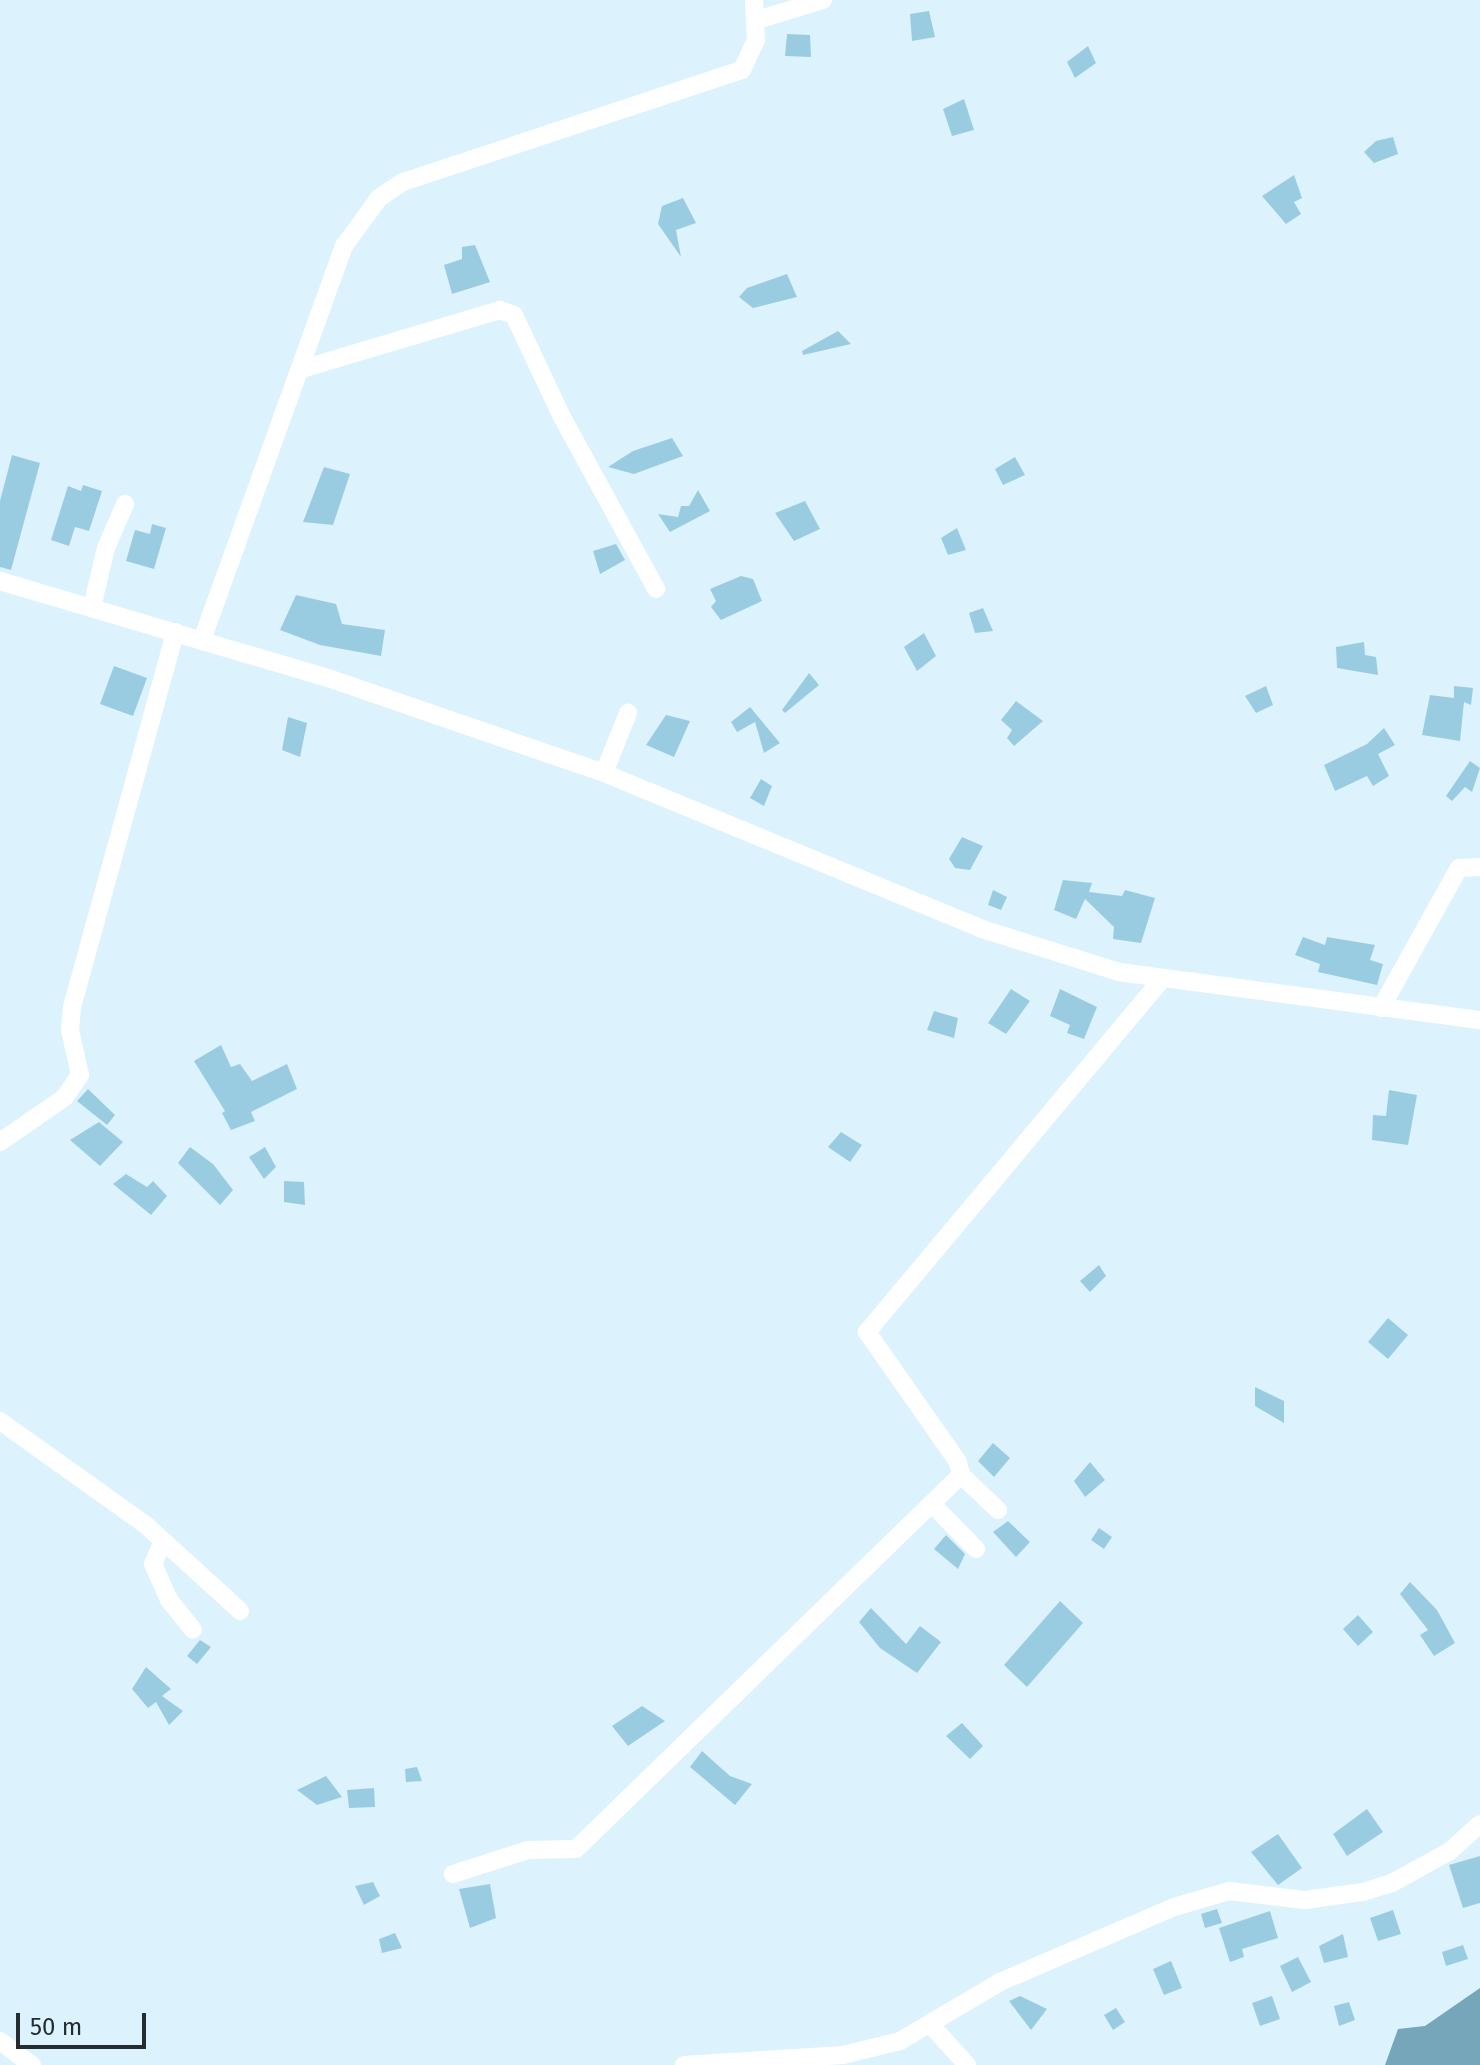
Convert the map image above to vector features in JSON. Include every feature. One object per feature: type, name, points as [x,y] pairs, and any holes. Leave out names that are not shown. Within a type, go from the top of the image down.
[{"type":"street","points":[[202,640],[344,246],[379,198],[403,182],[742,70],[756,40],[754,0]]},
{"type":"street","points":[[757,20],[823,0]]},
{"type":"street","points":[[302,369],[500,310],[514,315],[569,430],[656,589]]},
{"type":"street","points":[[92,607],[106,548],[125,504]]},
{"type":"street","points":[[0,581],[202,640],[604,773],[982,929],[1161,981],[1480,1020]]},
{"type":"street","points":[[0,1142],[65,1097],[80,1075],[70,1030],[72,1007],[175,632]]},
{"type":"street","points":[[604,773],[628,713]]},
{"type":"street","points":[[1381,1008],[1459,868],[1480,867]]},
{"type":"street","points":[[998,1510],[961,1475],[958,1462],[867,1332],[1161,981]]},
{"type":"street","points":[[0,1421],[147,1526],[162,1543],[240,1611]]},
{"type":"street","points":[[453,1874],[528,1850],[576,1849],[961,1475]]},
{"type":"street","points":[[932,1504],[976,1549]]},
{"type":"street","points":[[162,1543],[153,1564],[169,1600],[193,1630]]},
{"type":"street","points":[[684,2065],[843,2055],[900,2041],[1000,1982],[1174,1907],[1229,1891],[1305,1900],[1363,1892],[1431,1862],[1480,1824]]},
{"type":"street","points":[[930,2024],[967,2065]]},
{"type":"street","points":[[0,2041],[32,2065]]},
{"type":"water","points":[[1480,1988],[1480,2065],[1385,2065],[1398,2029],[1425,2026]]},
{"type":"building","points":[[929,11],[935,37],[912,41],[910,14]]},
{"type":"building","points":[[787,34],[810,35],[811,57],[785,56]]},
{"type":"building","points":[[1088,46],[1096,63],[1075,78],[1067,62]]},
{"type":"building","points":[[964,99],[974,130],[952,136],[943,109]]},
{"type":"building","points":[[1393,137],[1398,154],[1374,163],[1364,152],[1376,141]]},
{"type":"building","points":[[1294,175],[1302,198],[1294,202],[1301,214],[1286,224],[1262,196]]},
{"type":"building","points":[[683,198],[696,223],[676,230],[681,257],[658,224],[662,206]]},
{"type":"building","points":[[475,245],[490,282],[452,294],[444,265],[462,259],[462,247]]},
{"type":"building","points":[[787,274],[797,297],[753,308],[739,297],[747,288]]},
{"type":"building","points":[[838,331],[851,344],[803,355],[802,351]]},
{"type":"building","points":[[672,438],[683,456],[634,474],[608,467],[633,451]]},
{"type":"building","points":[[12,455],[40,463],[11,570],[0,567],[0,501]]},
{"type":"building","points":[[1015,457],[1025,475],[1003,485],[995,469]]},
{"type":"building","points":[[324,467],[350,474],[333,525],[303,522]]},
{"type":"building","points":[[83,485],[102,491],[89,531],[75,527],[69,546],[51,540],[68,486],[81,491]]},
{"type":"building","points":[[698,490],[710,511],[670,532],[658,514],[678,517],[681,506],[689,506]]},
{"type":"building","points":[[805,501],[820,529],[794,541],[775,513]]},
{"type":"building","points":[[152,524],[166,528],[154,569],[126,561],[135,530],[150,534]]},
{"type":"building","points":[[957,528],[966,550],[948,555],[941,538]]},
{"type":"building","points":[[616,544],[625,560],[600,574],[593,551]]},
{"type":"building","points":[[741,576],[753,579],[762,601],[721,620],[711,607],[716,601],[710,589]]},
{"type":"building","points":[[296,595],[336,604],[342,624],[385,630],[381,656],[320,645],[280,630]]},
{"type":"building","points":[[983,608],[993,631],[975,633],[969,613]]},
{"type":"building","points":[[924,633],[936,656],[917,671],[904,647]]},
{"type":"building","points":[[1364,642],[1365,655],[1376,657],[1378,675],[1337,668],[1336,647]]},
{"type":"building","points":[[114,666],[147,678],[133,716],[100,704]]},
{"type":"building","points":[[809,673],[819,685],[785,713],[782,710]]},
{"type":"building","points":[[1266,686],[1273,705],[1256,713],[1245,696]]},
{"type":"building","points":[[1454,686],[1473,688],[1471,705],[1464,702],[1460,741],[1422,735],[1430,695],[1454,698]]},
{"type":"building","points":[[1016,701],[1043,721],[1014,746],[1007,738],[1012,730],[1001,720]]},
{"type":"building","points":[[750,707],[780,743],[764,753],[755,722],[737,732],[731,722]]},
{"type":"building","points":[[666,715],[690,721],[674,757],[646,745]]},
{"type":"building","points":[[288,717],[307,723],[300,757],[282,750]]},
{"type":"building","points":[[1384,728],[1395,745],[1378,754],[1389,776],[1373,786],[1367,776],[1335,791],[1324,765],[1367,744]]},
{"type":"building","points":[[1470,761],[1480,768],[1472,792],[1465,787],[1452,801],[1446,796]]},
{"type":"building","points":[[761,779],[772,786],[764,806],[750,798]]},
{"type":"building","points":[[962,837],[983,846],[970,870],[955,868],[949,859]]},
{"type":"building","points":[[1063,880],[1092,883],[1089,892],[1122,896],[1125,890],[1155,898],[1141,943],[1113,939],[1114,927],[1085,899],[1076,919],[1054,910]]},
{"type":"building","points":[[993,890],[1007,897],[1001,910],[988,905]]},
{"type":"building","points":[[1303,937],[1325,945],[1327,937],[1375,945],[1370,960],[1383,964],[1377,985],[1318,972],[1320,964],[1295,955]]},
{"type":"building","points":[[1011,989],[1030,1001],[1006,1034],[988,1023]]},
{"type":"building","points":[[1060,989],[1097,1007],[1084,1039],[1067,1033],[1070,1025],[1050,1016]]},
{"type":"building","points":[[934,1011],[958,1018],[954,1038],[927,1030]]},
{"type":"building","points":[[221,1045],[231,1067],[240,1064],[252,1081],[287,1064],[297,1089],[251,1112],[255,1121],[231,1130],[222,1113],[225,1111],[194,1061]]},
{"type":"building","points":[[88,1089],[115,1115],[107,1125],[77,1101]]},
{"type":"building","points":[[1389,1090],[1417,1095],[1408,1145],[1372,1140],[1373,1115],[1386,1116]]},
{"type":"building","points":[[99,1122],[123,1142],[100,1166],[70,1140]]},
{"type":"building","points":[[841,1132],[862,1145],[850,1162],[828,1147]]},
{"type":"building","points":[[190,1147],[213,1164],[233,1190],[220,1205],[178,1163]]},
{"type":"building","points":[[265,1147],[276,1167],[264,1179],[249,1157]]},
{"type":"building","points":[[126,1174],[147,1187],[153,1181],[167,1196],[151,1215],[113,1184]]},
{"type":"building","points":[[284,1181],[304,1182],[305,1205],[284,1202]]},
{"type":"building","points":[[1099,1265],[1106,1276],[1090,1292],[1080,1281]]},
{"type":"building","points":[[1388,1318],[1408,1335],[1388,1359],[1368,1342]]},
{"type":"building","points":[[1255,1387],[1284,1401],[1284,1423],[1255,1406]]},
{"type":"building","points":[[993,1443],[1010,1458],[994,1477],[978,1461]]},
{"type":"building","points":[[1090,1462],[1105,1480],[1085,1497],[1074,1481]]},
{"type":"building","points":[[1008,1521],[1030,1542],[1016,1557],[993,1532]]},
{"type":"building","points":[[1099,1528],[1112,1537],[1104,1549],[1091,1540]]},
{"type":"building","points":[[946,1535],[965,1554],[958,1569],[934,1549]]},
{"type":"building","points":[[1410,1582],[1437,1610],[1455,1643],[1434,1656],[1420,1635],[1428,1630],[1400,1594]]},
{"type":"building","points":[[1060,1601],[1083,1623],[1027,1687],[1004,1665]]},
{"type":"building","points":[[871,1608],[906,1644],[920,1626],[941,1642],[917,1673],[880,1648],[859,1622]]},
{"type":"building","points":[[1358,1615],[1373,1632],[1358,1646],[1343,1629]]},
{"type":"building","points":[[200,1640],[211,1647],[197,1664],[187,1656]]},
{"type":"building","points":[[146,1667],[171,1689],[162,1696],[183,1711],[169,1725],[156,1702],[148,1708],[132,1689]]},
{"type":"building","points":[[642,1706],[665,1721],[628,1746],[612,1726]]},
{"type":"building","points":[[962,1723],[983,1746],[970,1759],[946,1736]]},
{"type":"building","points":[[702,1751],[730,1776],[752,1784],[735,1805],[690,1767]]},
{"type":"building","points":[[417,1767],[422,1781],[406,1782],[405,1769]]},
{"type":"building","points":[[326,1776],[342,1797],[317,1805],[297,1790]]},
{"type":"building","points":[[374,1788],[375,1807],[349,1808],[347,1790]]},
{"type":"building","points":[[1367,1809],[1383,1832],[1347,1856],[1333,1834]]},
{"type":"building","points":[[1278,1834],[1302,1868],[1278,1885],[1251,1852]]},
{"type":"building","points":[[1480,1856],[1480,1903],[1463,1908],[1449,1865]]},
{"type":"building","points":[[373,1882],[380,1896],[364,1905],[355,1886]]},
{"type":"building","points":[[490,1884],[496,1918],[470,1928],[459,1889]]},
{"type":"building","points":[[1217,1909],[1222,1923],[1205,1928],[1201,1914]]},
{"type":"building","points":[[1393,1910],[1401,1934],[1378,1941],[1370,1918]]},
{"type":"building","points":[[1270,1911],[1278,1938],[1242,1949],[1244,1957],[1230,1962],[1219,1928]]},
{"type":"building","points":[[395,1933],[402,1948],[382,1953],[379,1939]]},
{"type":"building","points":[[1343,1934],[1348,1957],[1324,1963],[1319,1946]]},
{"type":"building","points":[[1463,1945],[1468,1959],[1446,1966],[1442,1952]]},
{"type":"building","points":[[1298,1957],[1311,1982],[1292,1992],[1280,1966]]},
{"type":"building","points":[[1171,1961],[1182,1988],[1164,1995],[1153,1969]]},
{"type":"building","points":[[1020,1996],[1047,2009],[1031,2030],[1009,2001]]},
{"type":"building","points":[[1272,1996],[1280,2019],[1260,2026],[1252,2003]]},
{"type":"building","points":[[1349,2002],[1355,2020],[1339,2026],[1334,2006]]},
{"type":"building","points":[[1116,2008],[1125,2022],[1113,2030],[1104,2015]]}]
